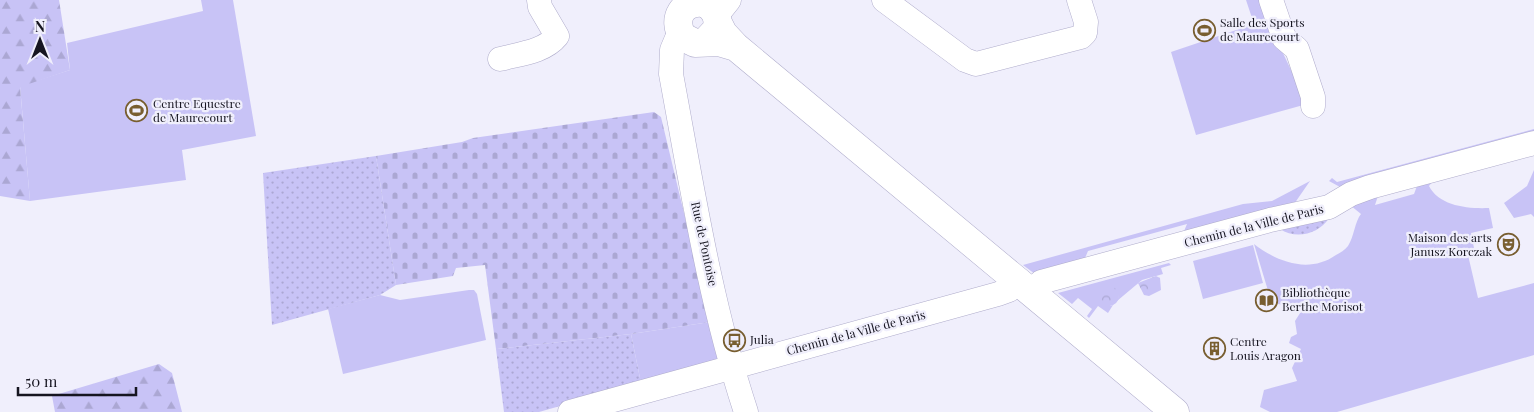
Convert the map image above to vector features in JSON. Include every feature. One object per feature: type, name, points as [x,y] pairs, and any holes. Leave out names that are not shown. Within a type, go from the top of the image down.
[{"type":"main road","points":[[698,15],[723,33],[736,47],[1020,287],[1175,412]]},
{"type":"street","points":[[500,59],[538,49],[551,43],[557,36],[540,7],[539,0]]},
{"type":"street","points":[[884,0],[970,63],[984,63],[1075,40],[1085,34],[1086,22],[1079,0]]},
{"type":"street","points":[[1271,0],[1284,38],[1297,51],[1314,106]]},
{"type":"street","name":"Rue de Pontoise","points":[[698,15],[672,50],[671,74],[701,231],[732,367],[746,412]]},
{"type":"street","name":"Chemin de la Ville de Paris","points":[[570,412],[606,408],[732,367],[1020,287],[1270,220],[1328,207],[1351,194],[1370,187],[1534,143]]},
{"type":"green space","points":[[0,0],[59,0],[70,70],[20,87],[30,201],[0,196]]},
{"type":"green space","name":"Centre Equestre de Maurecourt","points":[[201,0],[233,0],[256,136],[182,150],[186,180],[30,201],[20,86],[70,70],[67,43],[203,11]]},
{"type":"green space","points":[[1246,0],[1265,0],[1282,51],[1307,104],[1196,135],[1171,52],[1254,24]]},
{"type":"green space","points":[[654,112],[661,117],[710,322],[631,334],[496,349],[485,265],[456,268],[453,276],[396,285],[376,156],[462,142],[473,138]]},
{"type":"green space","points":[[1534,129],[1534,136],[1340,187],[1329,181],[1332,178],[1337,182]]},
{"type":"green space","points":[[376,156],[396,285],[380,295],[272,325],[263,173]]},
{"type":"green space","points":[[1534,170],[1534,217],[1531,214],[1514,218],[1504,203],[1527,186]]},
{"type":"green space","points":[[1436,177],[1429,186],[1440,198],[1463,207],[1489,208],[1493,228],[1471,233],[1475,253],[1468,255],[1478,298],[1534,283],[1534,355],[1337,412],[1270,412],[1260,407],[1264,390],[1297,381],[1292,368],[1301,349],[1289,343],[1291,337],[1297,334],[1295,321],[1302,310],[1298,307],[1278,304],[1275,292],[1269,294],[1254,244],[1273,256],[1294,263],[1304,265],[1326,261],[1348,246],[1361,214],[1345,201],[1381,187],[1375,205],[1414,194],[1420,178]]},
{"type":"green space","points":[[1310,181],[1292,207],[1182,236],[1187,224],[1088,251],[1083,263],[1035,274],[1023,265],[1243,204],[1272,201]]},
{"type":"green space","points":[[1329,218],[1325,224],[1307,234],[1293,234],[1280,229]]},
{"type":"green space","points":[[1253,245],[1263,283],[1203,299],[1193,261]]},
{"type":"green space","points":[[1169,263],[1171,265],[1161,268],[1163,274],[1142,280],[1117,301],[1119,295],[1110,306],[1113,305],[1108,313],[1098,306],[1089,318],[1087,316],[1092,309],[1078,298],[1072,304],[1058,293]]},
{"type":"green space","points":[[1156,276],[1160,278],[1161,290],[1149,296],[1144,295],[1138,283]]},
{"type":"green space","points":[[1109,286],[1116,289],[1119,296],[1116,303],[1109,306],[1102,303],[1099,296],[1102,289]]},
{"type":"green space","points":[[474,290],[477,294],[486,340],[343,374],[328,309],[380,295],[400,300]]},
{"type":"green space","points":[[710,322],[720,361],[641,383],[631,334]]},
{"type":"green space","points":[[631,334],[641,383],[539,412],[504,412],[496,349]]},
{"type":"green space","points":[[159,364],[172,373],[182,412],[55,412],[52,396]]},
{"type":"place","name":"Salle des Sports de Maurecourt","points":[[1204,30]]},
{"type":"place","name":"Centre Equestre de Maurecourt","points":[[137,111]]},
{"type":"place","name":"Maison des arts Janusz Korczak","points":[[1508,245]]},
{"type":"place","name":"Bibliothèque Berthe Morisot","points":[[1266,300]]},
{"type":"place","name":"Julia","points":[[734,340]]},
{"type":"place","name":"Centre Louis Aragon","points":[[1214,349]]}]
